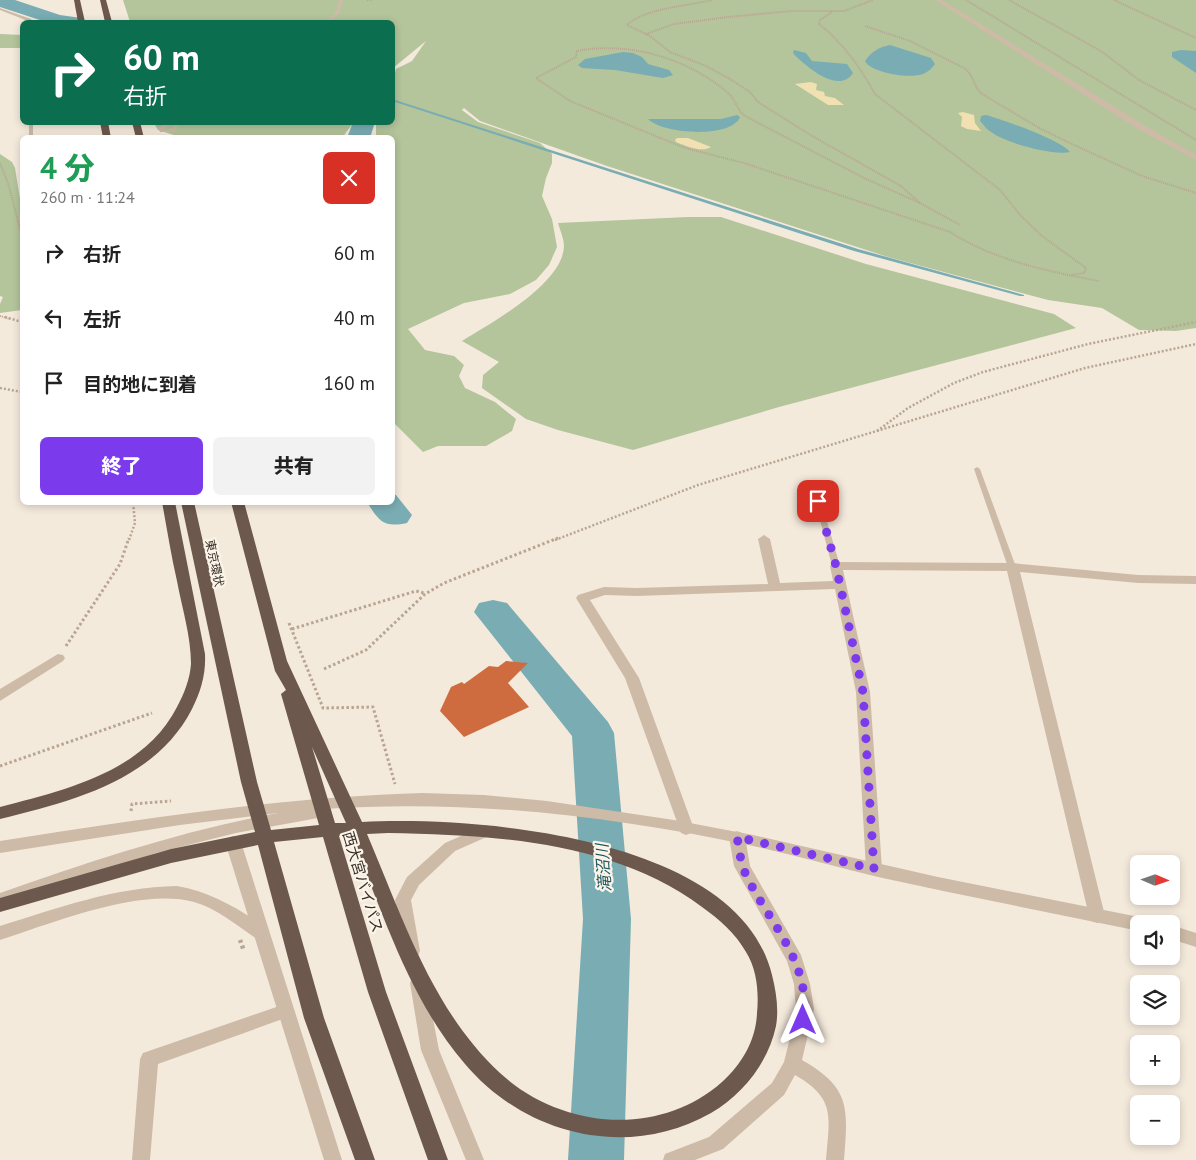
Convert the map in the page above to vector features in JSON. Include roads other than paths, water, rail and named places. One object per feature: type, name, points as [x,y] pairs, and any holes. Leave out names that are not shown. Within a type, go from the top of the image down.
[{"type":"highway","points":[[77,0],[82,20]]},
{"type":"highway","points":[[103,0],[108,20]]},
{"type":"highway","points":[[0,813],[76,792],[133,764],[156,747],[172,730],[185,711],[194,686],[198,665],[196,638],[169,505]]},
{"type":"highway","name":"東京環状","points":[[188,505],[249,782],[314,1018],[365,1160]]},
{"type":"highway","name":"西大宮バイパス","points":[[238,505],[310,770],[377,992],[438,1160]]},
{"type":"highway","points":[[0,905],[195,850],[233,842],[337,830],[408,828],[486,831],[528,835],[566,842],[638,863],[674,878],[707,900],[736,926],[759,958],[767,987],[769,1014],[764,1040],[753,1062],[739,1079],[714,1102],[680,1120],[654,1127],[624,1130],[591,1128],[562,1120],[531,1104],[495,1081],[466,1050],[418,973],[330,764],[280,662]]},
{"type":"street","points":[[938,0],[1144,129],[1196,158]]},
{"type":"street","points":[[764,539],[775,587]]},
{"type":"street","points":[[874,869],[863,692],[836,566],[1012,567],[1138,579],[1196,580]]},
{"type":"street","points":[[1012,567],[1097,916]]},
{"type":"street","points":[[686,829],[632,678],[582,598],[604,591],[637,592],[840,585]]},
{"type":"street","points":[[0,696],[58,658]]},
{"type":"street","points":[[0,847],[207,815],[359,800],[400,793],[549,808],[637,820],[737,837],[874,869],[1130,922]]},
{"type":"street","points":[[0,900],[138,853],[231,827],[400,793]]},
{"type":"street","points":[[475,1160],[430,1050],[403,900],[413,881],[429,864],[450,847],[486,831]]},
{"type":"street","points":[[672,1160],[716,1143],[778,1089],[792,1064],[805,1009],[802,984],[795,960],[742,866],[737,837]]},
{"type":"street","points":[[233,842],[332,1160]]},
{"type":"street","points":[[0,933],[120,898],[175,891],[196,896],[214,904],[234,914],[260,932]]},
{"type":"street","points":[[1180,935],[1196,940]]},
{"type":"street","points":[[141,1160],[149,1059],[285,1011]]},
{"type":"street","points":[[792,1064],[816,1077],[831,1091],[838,1109],[835,1160]]},
{"type":"lane","points":[[330,20],[338,12],[341,0]]},
{"type":"lane","points":[[0,9],[30,20]]},
{"type":"lane","points":[[977,469],[1012,567]]},
{"type":"lane","points":[[818,501],[836,566]]},
{"type":"water","points":[[890,45],[931,58],[935,64],[925,73],[909,76],[883,72],[875,69],[865,61],[876,50]]},
{"type":"water","points":[[794,50],[806,53],[812,61],[847,64],[853,73],[847,79],[831,80],[805,65],[793,53]]},
{"type":"water","points":[[1181,50],[1196,51],[1196,73],[1172,57],[1172,52]]},
{"type":"water","points":[[623,52],[633,53],[642,57],[648,64],[669,70],[673,75],[663,78],[615,70],[582,68],[578,65],[585,59]]},
{"type":"water","points":[[737,115],[740,117],[734,124],[724,129],[696,132],[667,128],[648,119],[721,119]]},
{"type":"water","points":[[986,115],[1044,136],[1055,141],[1070,152],[1062,153],[1029,148],[1007,140],[990,131],[980,121],[981,116]]},
{"type":"waterway","name":"滝沼川","points":[[0,1],[57,20]]},
{"type":"waterway","points":[[395,101],[856,250],[1022,295]]},
{"type":"waterway","name":"滝沼川","points":[[359,135],[363,125]]},
{"type":"waterway","name":"滝沼川","points":[[386,505],[394,515]]},
{"type":"waterway","name":"滝沼川","points":[[493,612],[593,733],[607,919],[596,1160]]}]
